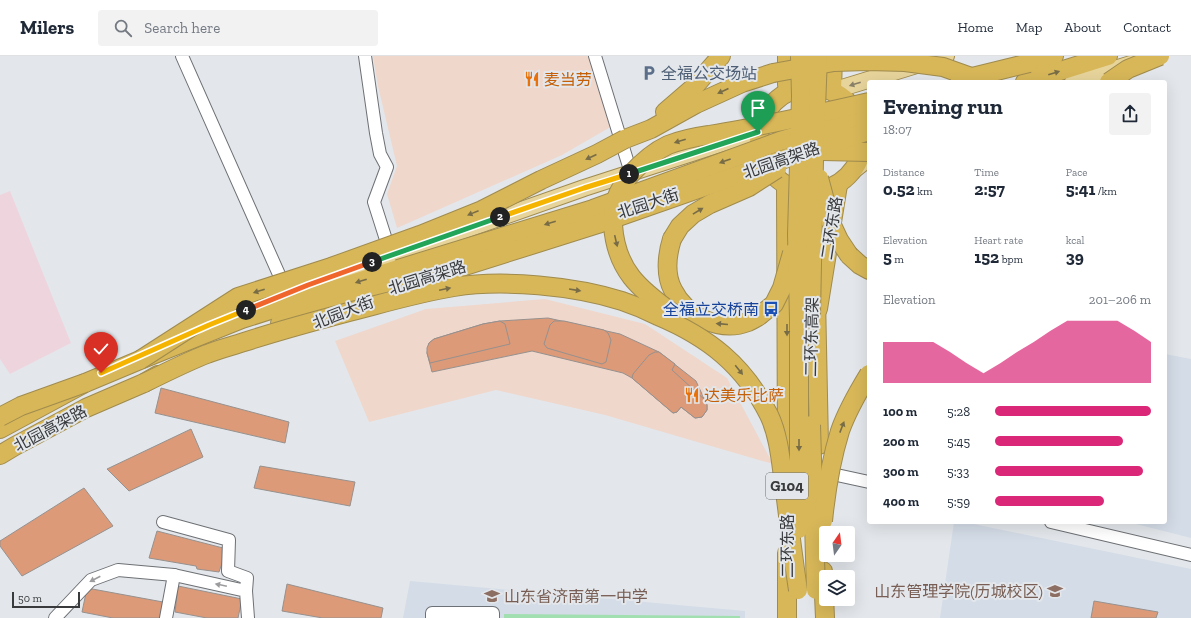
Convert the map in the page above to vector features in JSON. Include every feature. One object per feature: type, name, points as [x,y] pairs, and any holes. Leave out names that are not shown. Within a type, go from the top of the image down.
[{"type":"highway","points":[[140,360],[238,297],[331,267],[420,235],[482,210],[597,154],[649,124],[674,105],[694,87],[721,56]]},
{"type":"highway","points":[[787,56],[787,92]]},
{"type":"highway","name":"二环东高架","points":[[798,618],[799,319],[797,234],[800,56]]},
{"type":"highway","name":"二环东高架","points":[[816,618],[810,365],[811,155],[818,56]]},
{"type":"highway","points":[[832,91],[833,56]]},
{"type":"highway","points":[[979,80],[1054,56]]},
{"type":"highway","points":[[1032,80],[1108,56]]},
{"type":"highway","points":[[1113,80],[1128,69],[1160,56]]},
{"type":"highway","points":[[625,138],[651,129],[696,104],[742,83],[783,71],[834,62],[905,62],[943,67],[971,77],[975,80]]},
{"type":"highway","points":[[961,80],[1030,63]]},
{"type":"highway","points":[[758,132],[763,116],[773,102],[787,92],[801,87],[817,87],[832,91],[848,102],[859,117],[864,136],[862,154],[854,170],[838,185],[818,192],[802,191],[775,176]]},
{"type":"highway","points":[[798,590],[778,448],[769,416],[752,388],[736,367],[680,318],[654,300],[633,280],[620,258],[614,239],[613,213],[616,198],[624,182],[637,167],[655,152],[669,145],[691,138],[763,125],[867,102]]},
{"type":"highway","name":"北园高架路","points":[[0,428],[85,383],[242,320],[593,210],[780,141],[867,116]]},
{"type":"highway","name":"G104","points":[[758,132],[775,176]]},
{"type":"highway","name":"北园高架路","points":[[5,452],[86,408],[144,383],[194,353],[277,324],[598,224],[811,155],[867,132]]},
{"type":"highway","points":[[797,234],[782,288],[774,304],[759,316],[747,322],[734,325],[717,324],[702,319],[689,311],[672,289],[668,274],[667,256],[672,240],[680,226],[693,214],[710,204],[748,187],[811,155],[867,152]]},
{"type":"highway","points":[[811,155],[832,223],[839,240],[849,255],[867,269]]},
{"type":"highway","name":"二环东路","points":[[775,176],[774,216],[786,306],[787,618]]},
{"type":"highway","name":"二环东路","points":[[816,318],[838,185]]},
{"type":"highway","name":"二环东路","points":[[818,192],[816,318],[825,618]]},
{"type":"highway","points":[[144,383],[208,353],[306,323],[392,301],[456,287],[490,284],[543,286],[594,293],[622,301],[673,322],[719,351]]},
{"type":"highway","points":[[816,590],[825,500],[833,459],[840,430],[851,406],[867,378]]},
{"type":"highway","points":[[0,417],[21,406],[85,383]]},
{"type":"main road","points":[[868,80],[946,56]]},
{"type":"main road","points":[[1080,80],[1130,65],[1152,56]]},
{"type":"main road","points":[[832,91],[867,80]]},
{"type":"main road","points":[[0,428],[101,373],[209,325],[288,293],[584,188],[758,132]]},
{"type":"main road","points":[[854,170],[867,160]]},
{"type":"main road","name":"北园大街","points":[[0,462],[84,414],[150,388],[210,360],[299,329],[476,260],[775,176]]},
{"type":"street","points":[[182,56],[288,293]]},
{"type":"street","points":[[365,56],[376,134],[380,154],[387,167],[374,202],[388,246]]},
{"type":"street","points":[[595,56],[631,173]]},
{"type":"street","points":[[1112,80],[1130,65]]},
{"type":"street","points":[[820,472],[867,482]]},
{"type":"street","points":[[163,522],[229,540],[228,571],[247,578],[246,591],[248,618]]},
{"type":"street","points":[[1059,524],[1191,555]]},
{"type":"street","points":[[55,618],[91,580],[118,570],[174,575],[246,591]]},
{"type":"street","points":[[166,618],[174,575]]},
{"type":"street","points":[[432,615],[493,615]]},
{"type":"shaded area","points":[[373,56],[593,56],[614,125],[562,155],[397,228],[387,194],[397,166],[378,86]]},
{"type":"shaded area","points":[[10,191],[71,343],[10,374],[0,359],[0,195]]},
{"type":"shaded area","points":[[545,299],[645,324],[727,378],[773,464],[605,415],[496,390],[369,422],[335,341],[426,309]]},
{"type":"shaded area","points":[[1167,354],[1191,359],[1191,538],[1136,524],[1167,524]]},
{"type":"shaded area","name":"山东管理学院(历城校区)","points":[[954,524],[974,524],[1191,569],[1191,618],[940,618]]},
{"type":"shaded area","name":"山东省济南第一中学","points":[[410,581],[745,611],[745,618],[403,618]]},
{"type":"green space","points":[[504,614],[740,616],[740,618],[504,618]]},
{"type":"building","points":[[548,318],[620,334],[659,352],[696,381],[707,405],[707,410],[702,417],[695,418],[681,407],[677,412],[673,413],[632,378],[623,373],[532,351],[432,372],[427,353],[429,343],[434,339],[483,324],[500,321]]},
{"type":"building","points":[[500,321],[505,324],[510,344],[430,363],[427,348],[429,343],[434,339],[483,324]]},
{"type":"building","points":[[554,321],[573,323],[604,330],[608,333],[611,340],[606,362],[602,364],[547,348],[544,344],[550,325]]},
{"type":"building","points":[[659,352],[675,364],[672,370],[705,400],[707,410],[702,417],[695,418],[681,407],[677,412],[673,413],[632,378],[633,374],[649,355]]},
{"type":"building","points":[[161,388],[289,422],[285,443],[155,413]]},
{"type":"building","points":[[191,429],[203,457],[129,491],[107,469]]},
{"type":"building","points":[[260,466],[355,482],[350,506],[254,488]]},
{"type":"building","points":[[84,488],[113,526],[22,576],[0,546],[0,541]]},
{"type":"building","points":[[157,531],[227,549],[219,572],[197,569],[196,566],[149,558]]},
{"type":"building","points":[[287,584],[383,608],[381,618],[323,618],[282,611]]},
{"type":"building","points":[[178,586],[242,599],[238,618],[207,618],[175,612]]},
{"type":"building","points":[[87,588],[163,602],[160,618],[113,618],[82,612]]},
{"type":"building","points":[[1094,601],[1158,612],[1156,618],[1091,618]]},
{"type":"place","name":"全福公交场站","points":[[649,73]]},
{"type":"place","name":"麦当劳","points":[[532,79]]},
{"type":"place","name":"全福立交桥南","points":[[771,309]]},
{"type":"place","name":"达美乐比萨","points":[[692,395]]},
{"type":"place","name":"山东管理学院(历城校区)","points":[[1055,591]]},
{"type":"place","name":"山东省济南第一中学","points":[[492,596]]},
{"type":"route","points":[[101,373],[209,325],[308,285],[584,188],[758,132]]}]
